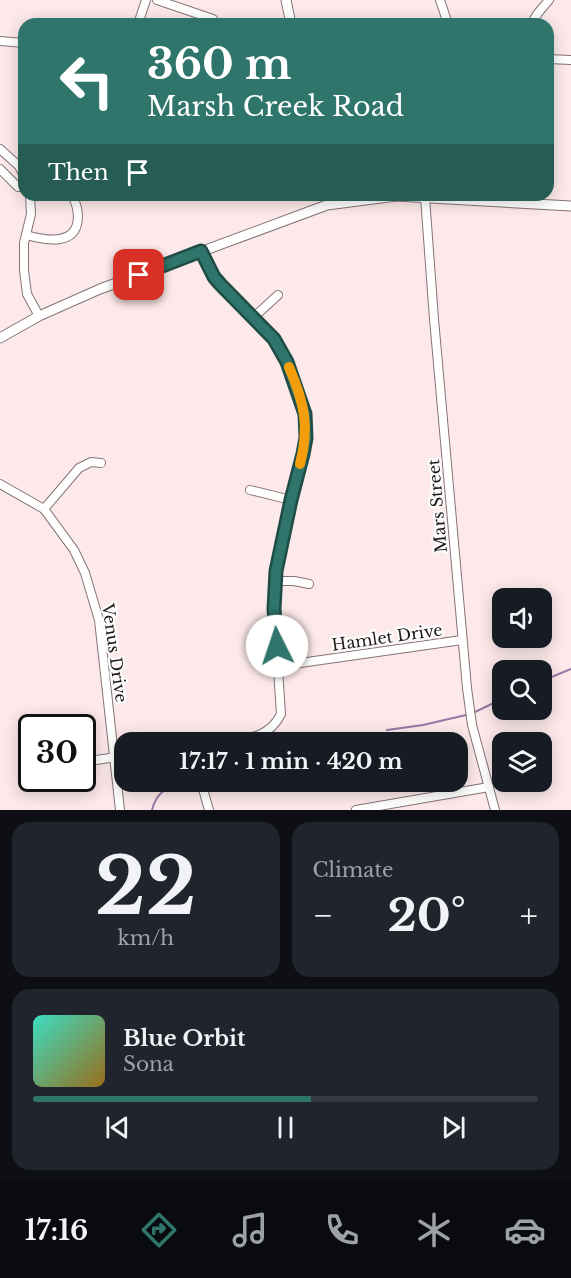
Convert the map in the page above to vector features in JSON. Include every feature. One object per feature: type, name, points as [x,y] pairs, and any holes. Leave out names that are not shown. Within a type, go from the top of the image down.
[{"type":"street","points":[[140,18],[146,0]]},
{"type":"street","points":[[157,0],[210,18]]},
{"type":"street","points":[[286,0],[290,18]]},
{"type":"street","points":[[440,0],[446,18]]},
{"type":"street","points":[[534,18],[549,0]]},
{"type":"street","points":[[0,41],[18,42]]},
{"type":"street","points":[[554,59],[571,60]]},
{"type":"street","points":[[0,149],[18,165]]},
{"type":"street","points":[[0,169],[18,188]]},
{"type":"street","points":[[30,201],[31,214],[26,235],[24,270],[27,294],[39,316]]},
{"type":"street","points":[[26,235],[45,239],[62,239],[73,233],[79,220],[75,201]]},
{"type":"street","points":[[0,338],[39,316],[100,289],[324,201]]},
{"type":"street","name":"Mars Street","points":[[425,201],[462,640],[472,725],[495,810]]},
{"type":"street","points":[[518,201],[571,206]]},
{"type":"street","points":[[201,251],[214,277],[254,317],[282,350],[305,414],[306,438],[275,581],[274,609],[281,714],[276,724],[267,732]]},
{"type":"street","points":[[254,317],[278,295]]},
{"type":"street","points":[[44,509],[79,468],[91,462],[101,463]]},
{"type":"street","name":"Venus Drive","points":[[0,483],[44,509],[74,550],[94,597],[99,620],[114,748]]},
{"type":"street","points":[[250,490],[291,500]]},
{"type":"street","points":[[275,581],[309,584]]},
{"type":"street","name":"Hamlet Drive","points":[[279,666],[462,640]]},
{"type":"street","points":[[96,760],[114,757]]},
{"type":"street","points":[[356,810],[489,788]]},
{"type":"street","name":"Venus Drive","points":[[118,792],[120,810]]},
{"type":"street","points":[[204,792],[209,810]]},
{"type":"waterway","points":[[552,677],[571,669]]},
{"type":"waterway","points":[[475,712],[492,704]]},
{"type":"waterway","points":[[387,730],[423,725],[466,715]]},
{"type":"waterway","points":[[152,810],[163,792]]},
{"type":"slow traffic","points":[[289,367],[305,414],[306,438],[300,464]]},
{"type":"route","points":[[139,275],[201,251],[214,277],[264,327],[282,350],[295,381],[305,414],[306,438],[276,571],[274,609],[277,646]]}]
